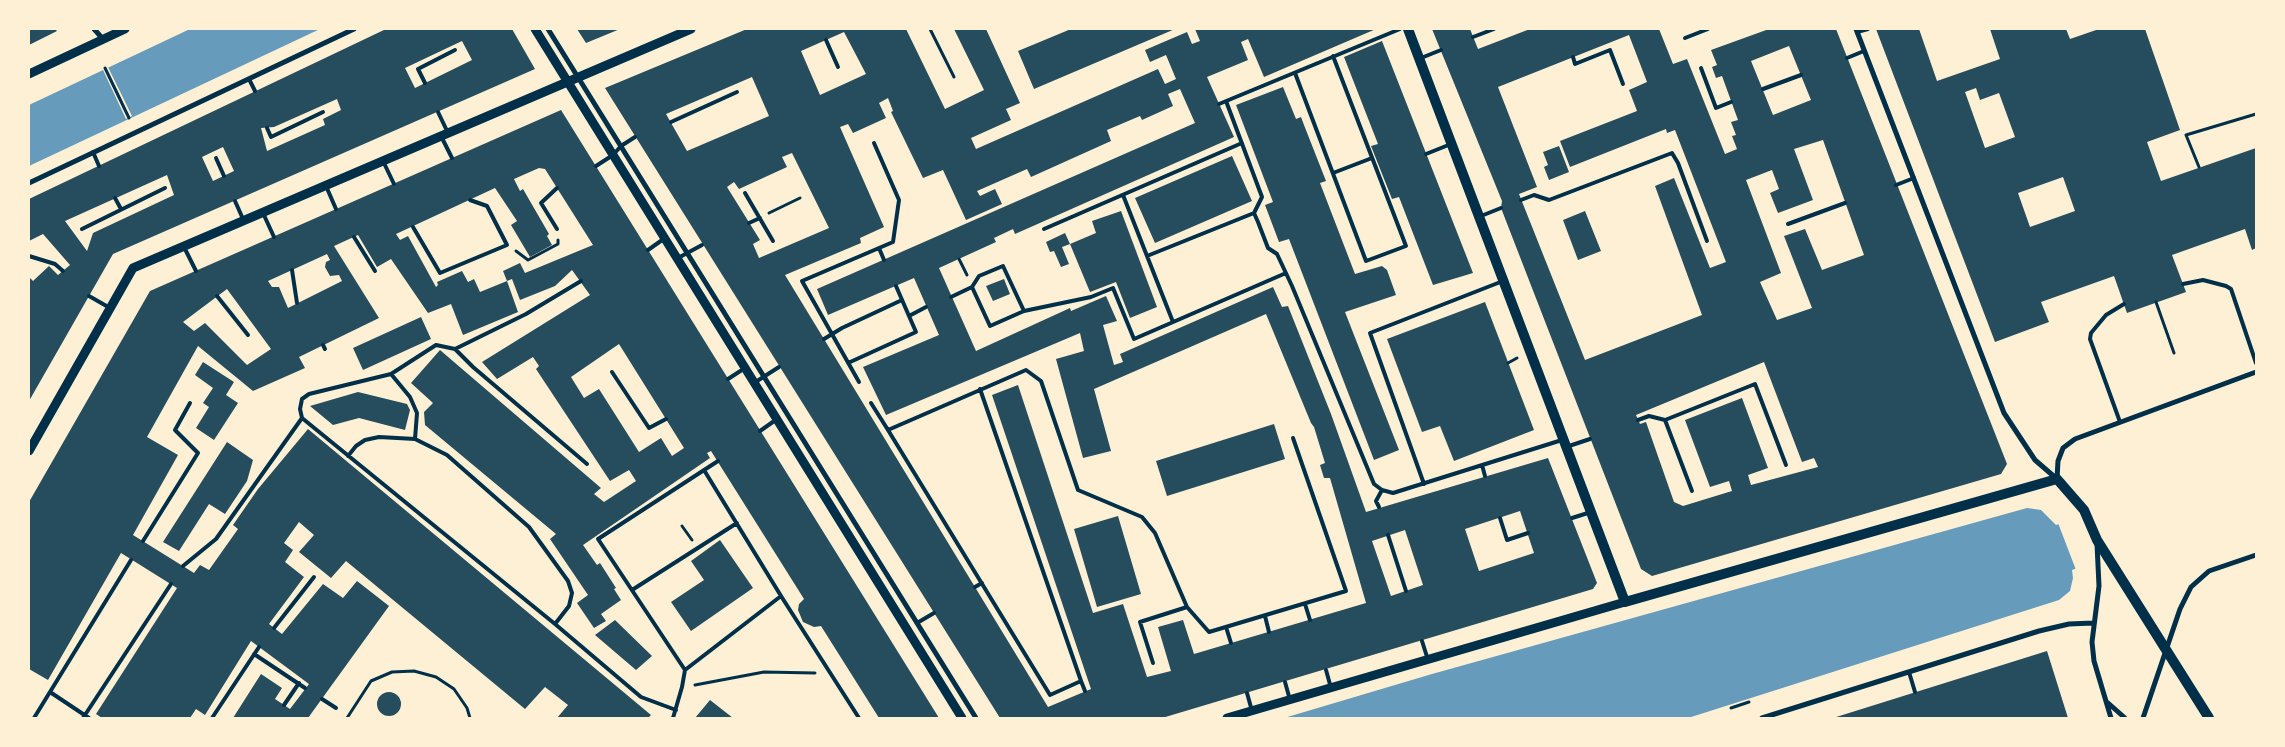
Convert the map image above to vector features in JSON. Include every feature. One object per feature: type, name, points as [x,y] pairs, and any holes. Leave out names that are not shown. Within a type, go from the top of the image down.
[{"type":"main road","points":[[1408,29],[1625,602],[2057,479],[2086,513],[2097,540],[2110,558],[2208,718]]},
{"type":"street","points":[[94,29],[103,39]]},
{"type":"street","points":[[29,74],[125,29]]},
{"type":"street","points":[[29,183],[354,29]]},
{"type":"street","points":[[535,29],[962,718]]},
{"type":"street","points":[[548,29],[976,718]]},
{"type":"street","points":[[29,451],[133,268],[691,29]]},
{"type":"street","points":[[1856,31],[2004,412],[2035,460],[2057,479]]},
{"type":"street","points":[[2057,479],[2058,461],[2063,448],[2075,439],[2256,372]]},
{"type":"street","points":[[2097,540],[2099,586],[2093,622],[2094,661],[2111,718]]},
{"type":"street","points":[[2143,718],[2180,608],[2191,588],[2210,571],[2256,555]]},
{"type":"street","points":[[1227,718],[1625,602]]},
{"type":"street","points":[[1762,718],[2051,628],[2068,624],[2093,622]]},
{"type":"street","points":[[2106,700],[2125,718]]},
{"type":"lane","points":[[1219,104],[1400,29]]},
{"type":"lane","points":[[1474,37],[1494,29]]},
{"type":"lane","points":[[1686,38],[1708,29]]},
{"type":"lane","points":[[1856,31],[1868,29]]},
{"type":"lane","points":[[826,40],[838,67]]},
{"type":"lane","points":[[425,83],[418,69],[455,50]]},
{"type":"lane","points":[[1419,59],[1441,50]]},
{"type":"lane","points":[[1573,57],[1575,64],[1610,50],[1623,84]]},
{"type":"lane","points":[[1847,58],[1864,51]]},
{"type":"lane","points":[[1295,72],[1366,261],[1406,246],[1334,56]]},
{"type":"lane","points":[[1701,68],[1716,108],[1731,102]]},
{"type":"lane","points":[[1763,89],[1801,75]]},
{"type":"lane","points":[[249,79],[255,91]]},
{"type":"lane","points":[[670,122],[736,92]]},
{"type":"lane","points":[[1146,256],[1254,212],[1262,197],[1226,101]]},
{"type":"lane","points":[[267,128],[271,137],[323,112]]},
{"type":"lane","points":[[438,112],[452,158]]},
{"type":"lane","points":[[596,166],[635,137]]},
{"type":"lane","points":[[859,382],[802,281],[893,242],[899,200],[874,143]]},
{"type":"lane","points":[[1044,229],[1242,143]]},
{"type":"lane","points":[[1426,154],[1452,144]]},
{"type":"lane","points":[[93,152],[99,166]]},
{"type":"lane","points":[[1521,200],[1534,195],[1549,200],[1672,153],[1678,163],[1707,241]]},
{"type":"lane","points":[[216,158],[224,176]]},
{"type":"lane","points":[[1333,173],[1372,158]]},
{"type":"lane","points":[[383,161],[394,184]]},
{"type":"lane","points":[[1896,185],[1914,178]]},
{"type":"lane","points":[[326,186],[336,209]]},
{"type":"lane","points":[[82,229],[165,188]]},
{"type":"lane","points":[[557,188],[541,202],[557,229]]},
{"type":"lane","points":[[745,193],[773,241]]},
{"type":"lane","points":[[1123,195],[1173,322]]},
{"type":"lane","points":[[116,198],[121,209]]},
{"type":"lane","points":[[413,226],[440,273],[507,245],[487,206],[470,200]]},
{"type":"lane","points":[[235,201],[244,221]]},
{"type":"lane","points":[[1788,224],[1845,204]]},
{"type":"lane","points":[[1479,217],[1501,208]]},
{"type":"lane","points":[[1254,212],[1268,248],[1277,254],[1286,273],[1374,484],[1382,490],[1393,493],[1482,465],[1590,438]]},
{"type":"lane","points":[[263,213],[274,237]]},
{"type":"lane","points":[[749,223],[760,218]]},
{"type":"lane","points":[[354,238],[375,271]]},
{"type":"lane","points":[[648,250],[665,238]]},
{"type":"lane","points":[[678,258],[702,244]]},
{"type":"lane","points":[[184,247],[196,271]]},
{"type":"lane","points":[[879,248],[884,260]]},
{"type":"lane","points":[[29,256],[55,264],[63,271]]},
{"type":"lane","points":[[951,297],[972,287],[979,276],[1003,266],[1024,312]]},
{"type":"lane","points":[[292,270],[297,303]]},
{"type":"lane","points":[[972,287],[990,326],[1024,312],[1091,297],[1113,288],[1134,338],[1286,273]]},
{"type":"lane","points":[[2183,284],[2203,280],[2231,289],[2256,363]]},
{"type":"lane","points":[[455,349],[526,314],[580,281]]},
{"type":"lane","points":[[1424,484],[1370,333],[1503,282]]},
{"type":"lane","points":[[848,363],[916,332],[896,286]]},
{"type":"lane","points":[[89,296],[110,308]]},
{"type":"lane","points":[[218,296],[248,335]]},
{"type":"lane","points":[[824,339],[902,300]]},
{"type":"lane","points":[[2120,422],[2090,339],[2091,333],[2106,315],[2124,304]]},
{"type":"lane","points":[[909,316],[926,308]]},
{"type":"lane","points":[[587,464],[473,367],[455,349],[436,345],[391,374],[309,394],[302,399],[300,409],[302,418],[555,624],[641,697],[676,710]]},
{"type":"lane","points":[[754,382],[779,367]]},
{"type":"lane","points":[[728,379],[745,368]]},
{"type":"lane","points":[[888,430],[1026,370],[1041,381],[1078,490],[1142,517],[1155,534],[1187,607],[1209,632],[1346,591],[1293,438]]},
{"type":"lane","points":[[612,372],[649,428],[666,419]]},
{"type":"lane","points":[[391,374],[410,397],[417,413],[415,439]]},
{"type":"lane","points":[[1638,420],[1649,416],[1665,420],[1755,384],[1786,465]]},
{"type":"lane","points":[[980,389],[1085,692]]},
{"type":"lane","points":[[143,541],[198,453],[175,430],[190,403]]},
{"type":"lane","points":[[871,403],[1050,696],[1081,681]]},
{"type":"lane","points":[[183,566],[216,539],[302,418]]},
{"type":"lane","points":[[760,430],[777,419]]},
{"type":"lane","points":[[1665,420],[1692,491]]},
{"type":"lane","points":[[348,456],[356,446],[365,440],[379,437],[415,439],[447,455],[529,527],[568,581],[572,593],[569,606],[555,624]]},
{"type":"lane","points":[[685,670],[598,539],[718,461]]},
{"type":"lane","points":[[1482,465],[1485,476]]},
{"type":"lane","points":[[704,470],[859,718]]},
{"type":"lane","points":[[1379,507],[1376,501],[1382,490]]},
{"type":"lane","points":[[1572,518],[1591,512]]},
{"type":"lane","points":[[1500,518],[1507,540],[1528,533]]},
{"type":"lane","points":[[632,590],[737,523]]},
{"type":"lane","points":[[1388,535],[1406,591]]},
{"type":"lane","points":[[34,718],[132,560]]},
{"type":"lane","points":[[274,628],[314,577]]},
{"type":"lane","points":[[975,587],[982,583]]},
{"type":"lane","points":[[50,692],[86,717],[171,584]]},
{"type":"lane","points":[[673,718],[685,670],[781,596]]},
{"type":"lane","points":[[1305,604],[1310,620]]},
{"type":"lane","points":[[1153,663],[1140,622],[1187,607]]},
{"type":"lane","points":[[917,623],[934,613]]},
{"type":"lane","points":[[1265,616],[1270,632]]},
{"type":"lane","points":[[1226,627],[1231,644]]},
{"type":"lane","points":[[1422,641],[1428,660]]},
{"type":"lane","points":[[212,718],[259,647]]},
{"type":"lane","points":[[254,654],[305,688]]},
{"type":"lane","points":[[1326,670],[1331,688]]},
{"type":"lane","points":[[1909,672],[1915,692]]},
{"type":"lane","points":[[1285,682],[1290,700]]},
{"type":"lane","points":[[284,704],[299,684]]},
{"type":"lane","points":[[1247,693],[1252,711]]},
{"type":"lane","points":[[322,699],[336,708]]},
{"type":"path","points":[[930,29],[954,77]]},
{"type":"path","points":[[106,68],[129,118]]},
{"type":"path","points":[[2199,167],[2186,135],[2256,114]]},
{"type":"path","points":[[760,218],[800,198]]},
{"type":"path","points":[[507,245],[528,260],[558,244],[557,229]]},
{"type":"path","points":[[2156,302],[2174,353]]},
{"type":"path","points":[[1508,362],[1516,358]]},
{"type":"path","points":[[347,718],[372,682],[392,672],[414,671],[436,677],[454,689],[467,708],[470,718]]},
{"type":"path","points":[[682,687],[764,672],[830,673]]},
{"type":"path","points":[[1731,708],[1749,702]]},
{"type":"water","points":[[190,29],[320,29],[29,166],[29,105]]},
{"type":"water","points":[[2256,452],[2256,503],[2072,570],[2073,578],[2070,591],[2059,600],[1688,718],[1284,718],[1432,674],[2027,508],[2041,510],[2056,525]]},
{"type":"pier","points":[[108,67],[132,116],[126,119],[103,70]]},
{"type":"pier","points":[[2256,451],[2256,505],[2076,570],[2058,523]]},
{"type":"building","points":[[29,29],[55,29],[57,31],[29,45]]},
{"type":"building","points":[[386,29],[512,29],[535,69],[113,254],[29,401],[29,277],[33,281],[49,266],[58,275],[70,265],[43,234],[29,241],[29,199]],"holes":[[[462,41],[472,60],[415,88],[405,68]],[[337,99],[341,110],[323,119],[325,125],[267,151],[261,128],[274,127]],[[223,147],[234,171],[213,181],[202,157]],[[167,175],[174,195],[93,233],[87,251],[65,221]]]},
{"type":"building","points":[[577,29],[620,29],[586,43]]},
{"type":"building","points":[[747,29],[906,29],[945,109],[984,90],[954,29],[986,29],[1020,103],[1006,109],[1011,120],[971,138],[976,149],[1158,69],[1165,84],[1176,79],[1166,55],[1150,62],[1145,50],[1187,32],[1192,44],[1200,41],[1195,29],[1376,29],[1264,77],[1248,39],[1241,42],[1248,60],[1207,77],[1234,137],[1015,234],[1013,229],[994,238],[996,242],[939,268],[976,351],[1070,308],[1071,311],[1106,296],[1117,321],[1103,325],[1114,365],[1123,362],[1120,354],[1273,287],[1282,307],[1288,306],[1331,414],[1366,512],[1548,458],[1597,583],[1593,589],[1162,718],[1000,718],[605,88]],"holes":[[[844,32],[866,74],[820,95],[801,51]],[[752,77],[769,116],[687,151],[666,114]],[[1180,89],[1195,123],[817,289],[828,315],[914,278],[939,335],[863,367],[886,415],[1080,333],[1084,351],[1056,359],[1083,458],[1111,451],[1094,389],[1266,314],[1314,427],[1325,463],[1320,465],[1324,478],[1330,478],[1366,603],[1194,654],[1183,620],[1158,627],[1171,671],[1147,677],[1123,604],[1093,613],[1018,385],[992,395],[1091,689],[1048,707],[785,275],[861,243],[860,238],[884,227],[840,127],[848,124],[853,133],[886,118],[879,103],[888,98],[893,111],[891,112],[923,178],[943,170],[966,220],[1002,204],[995,189],[980,196],[977,191],[1027,169],[1031,177],[1111,141],[1107,130],[1140,116],[1142,120],[1173,106],[1168,94]],[[792,153],[829,228],[759,258],[753,244],[760,240],[727,187],[734,182],[739,189],[787,167],[782,157]],[[1520,511],[1534,553],[1479,571],[1465,529]],[[1405,530],[1423,585],[1391,596],[1372,541]]]},
{"type":"building","points":[[1071,29],[1175,29],[1034,89],[1018,51]]},
{"type":"building","points":[[1432,29],[1470,29],[1478,49],[1530,29],[1659,29],[1673,64],[1687,59],[1725,154],[1737,149],[1732,136],[1736,135],[1731,122],[1738,120],[1722,76],[1716,78],[1712,67],[1717,65],[1711,50],[1769,29],[1836,29],[2007,464],[2001,474],[1652,576],[1641,569],[1501,208],[1502,201]],"holes":[[[1629,35],[1647,82],[1629,90],[1637,111],[1560,141],[1570,167],[1666,129],[1667,133],[1675,130],[1726,262],[1710,268],[1674,178],[1655,186],[1702,315],[1585,360],[1519,194],[1537,187],[1498,87]],[[1789,46],[1811,100],[1773,115],[1751,61]],[[1823,140],[1864,255],[1822,270],[1805,229],[1784,236],[1812,308],[1777,320],[1760,282],[1781,273],[1746,180],[1772,170],[1779,189],[1770,193],[1778,213],[1813,200],[1794,149]],[[1764,362],[1802,462],[1814,458],[1818,467],[1751,485],[1748,475],[1768,468],[1742,398],[1685,420],[1710,487],[1729,481],[1732,491],[1683,506],[1674,502],[1646,422],[1640,424],[1636,415]]]},
{"type":"building","points":[[1876,29],[1919,29],[1937,81],[2000,59],[1990,29],[2066,29],[2070,39],[2099,29],[2145,29],[2180,130],[2147,142],[2161,181],[2256,148],[2256,248],[2252,250],[2245,229],[2172,255],[2186,292],[2127,313],[2114,276],[2041,302],[2049,322],[1995,342]],"holes":[[[1976,88],[1980,100],[1999,93],[2015,137],[1985,148],[1965,92]],[[2063,177],[2075,211],[2030,227],[2018,193]]]},
{"type":"building","points":[[1382,41],[1473,273],[1433,285],[1399,197],[1392,199],[1371,146],[1378,144],[1344,57]]},
{"type":"building","points":[[1283,87],[1296,119],[1301,117],[1326,181],[1320,183],[1355,274],[1382,266],[1387,270],[1396,295],[1345,312],[1399,450],[1374,460],[1289,239],[1279,242],[1265,205],[1273,202],[1236,105]]},
{"type":"building","points":[[561,110],[939,718],[879,718],[821,626],[814,627],[803,622],[798,610],[799,604],[804,599],[711,451],[707,453],[710,458],[583,545],[597,565],[600,563],[616,588],[614,589],[621,600],[601,614],[606,621],[594,628],[577,603],[588,595],[550,539],[556,534],[425,425],[424,412],[433,403],[411,383],[440,350],[601,488],[594,494],[604,502],[636,481],[629,470],[610,481],[536,369],[539,366],[533,357],[497,379],[482,362],[590,295],[572,270],[555,286],[520,300],[512,279],[507,281],[518,312],[463,335],[451,304],[428,313],[391,259],[377,267],[358,235],[334,246],[379,318],[299,357],[305,368],[253,391],[198,346],[147,437],[178,455],[133,535],[194,573],[200,565],[209,570],[238,529],[233,525],[258,489],[308,429],[651,715],[648,718],[557,718],[568,705],[545,687],[525,709],[346,561],[331,578],[299,552],[314,535],[299,522],[284,543],[293,550],[285,562],[304,577],[269,624],[282,634],[323,584],[343,598],[357,581],[389,606],[308,718],[233,718],[261,674],[282,688],[275,699],[290,709],[309,684],[251,641],[205,715],[196,709],[190,718],[102,718],[96,714],[177,588],[121,553],[48,680],[29,669],[29,502],[150,291]],"holes":[[[539,168],[545,169],[593,245],[525,273],[520,263],[503,271],[507,281],[480,292],[474,279],[468,282],[462,271],[437,282],[438,285],[436,287],[408,236],[400,240],[396,234],[495,188],[517,221],[511,225],[530,257],[552,245],[547,236],[549,234],[523,189],[520,191],[514,179]],[[327,254],[330,260],[326,262],[325,267],[330,276],[339,275],[342,281],[288,308],[279,287],[272,287],[268,281]],[[227,289],[271,349],[247,365],[205,323],[194,331],[183,322]],[[619,344],[684,448],[672,456],[661,438],[639,452],[599,389],[584,398],[571,377]]]},
{"type":"building","points":[[1559,146],[1569,172],[1549,180],[1544,167],[1548,165],[1543,152]]},
{"type":"building","points":[[1232,156],[1252,201],[1155,243],[1135,198]]},
{"type":"building","points":[[1121,211],[1157,307],[1130,318],[1116,282],[1090,292],[1070,244],[1096,233],[1092,221]]},
{"type":"building","points":[[1585,211],[1601,251],[1578,260],[1563,220]]},
{"type":"building","points":[[1065,233],[1070,244],[1062,247],[1069,264],[1061,267],[1054,251],[1050,252],[1046,242]]},
{"type":"building","points":[[1004,279],[1010,294],[993,301],[986,286]]},
{"type":"building","points":[[1485,302],[1534,430],[1454,461],[1440,426],[1422,432],[1387,339]]},
{"type":"building","points":[[421,317],[431,339],[363,370],[353,348]]},
{"type":"building","points":[[203,362],[234,382],[226,395],[238,403],[214,440],[196,428],[209,407],[203,403],[213,388],[195,375]]},
{"type":"building","points":[[358,392],[407,404],[410,410],[405,430],[359,418],[333,425],[310,406]]},
{"type":"building","points":[[1274,424],[1285,459],[1167,496],[1156,461]]},
{"type":"building","points":[[227,442],[253,460],[247,481],[225,514],[209,504],[179,551],[163,542]]},
{"type":"building","points":[[1118,516],[1141,594],[1097,607],[1074,529]]},
{"type":"building","points":[[720,540],[753,588],[691,631],[671,602],[704,580],[691,561]]},
{"type":"building","points":[[615,620],[652,656],[636,670],[595,635]]},
{"type":"building","points":[[2047,651],[2068,718],[1833,718]]},
{"type":"building","points":[[389,692],[394,693],[400,699],[400,709],[394,715],[389,716],[384,715],[378,709],[377,704],[378,699],[384,693]]},
{"type":"building","points":[[710,700],[733,718],[695,718]]}]
